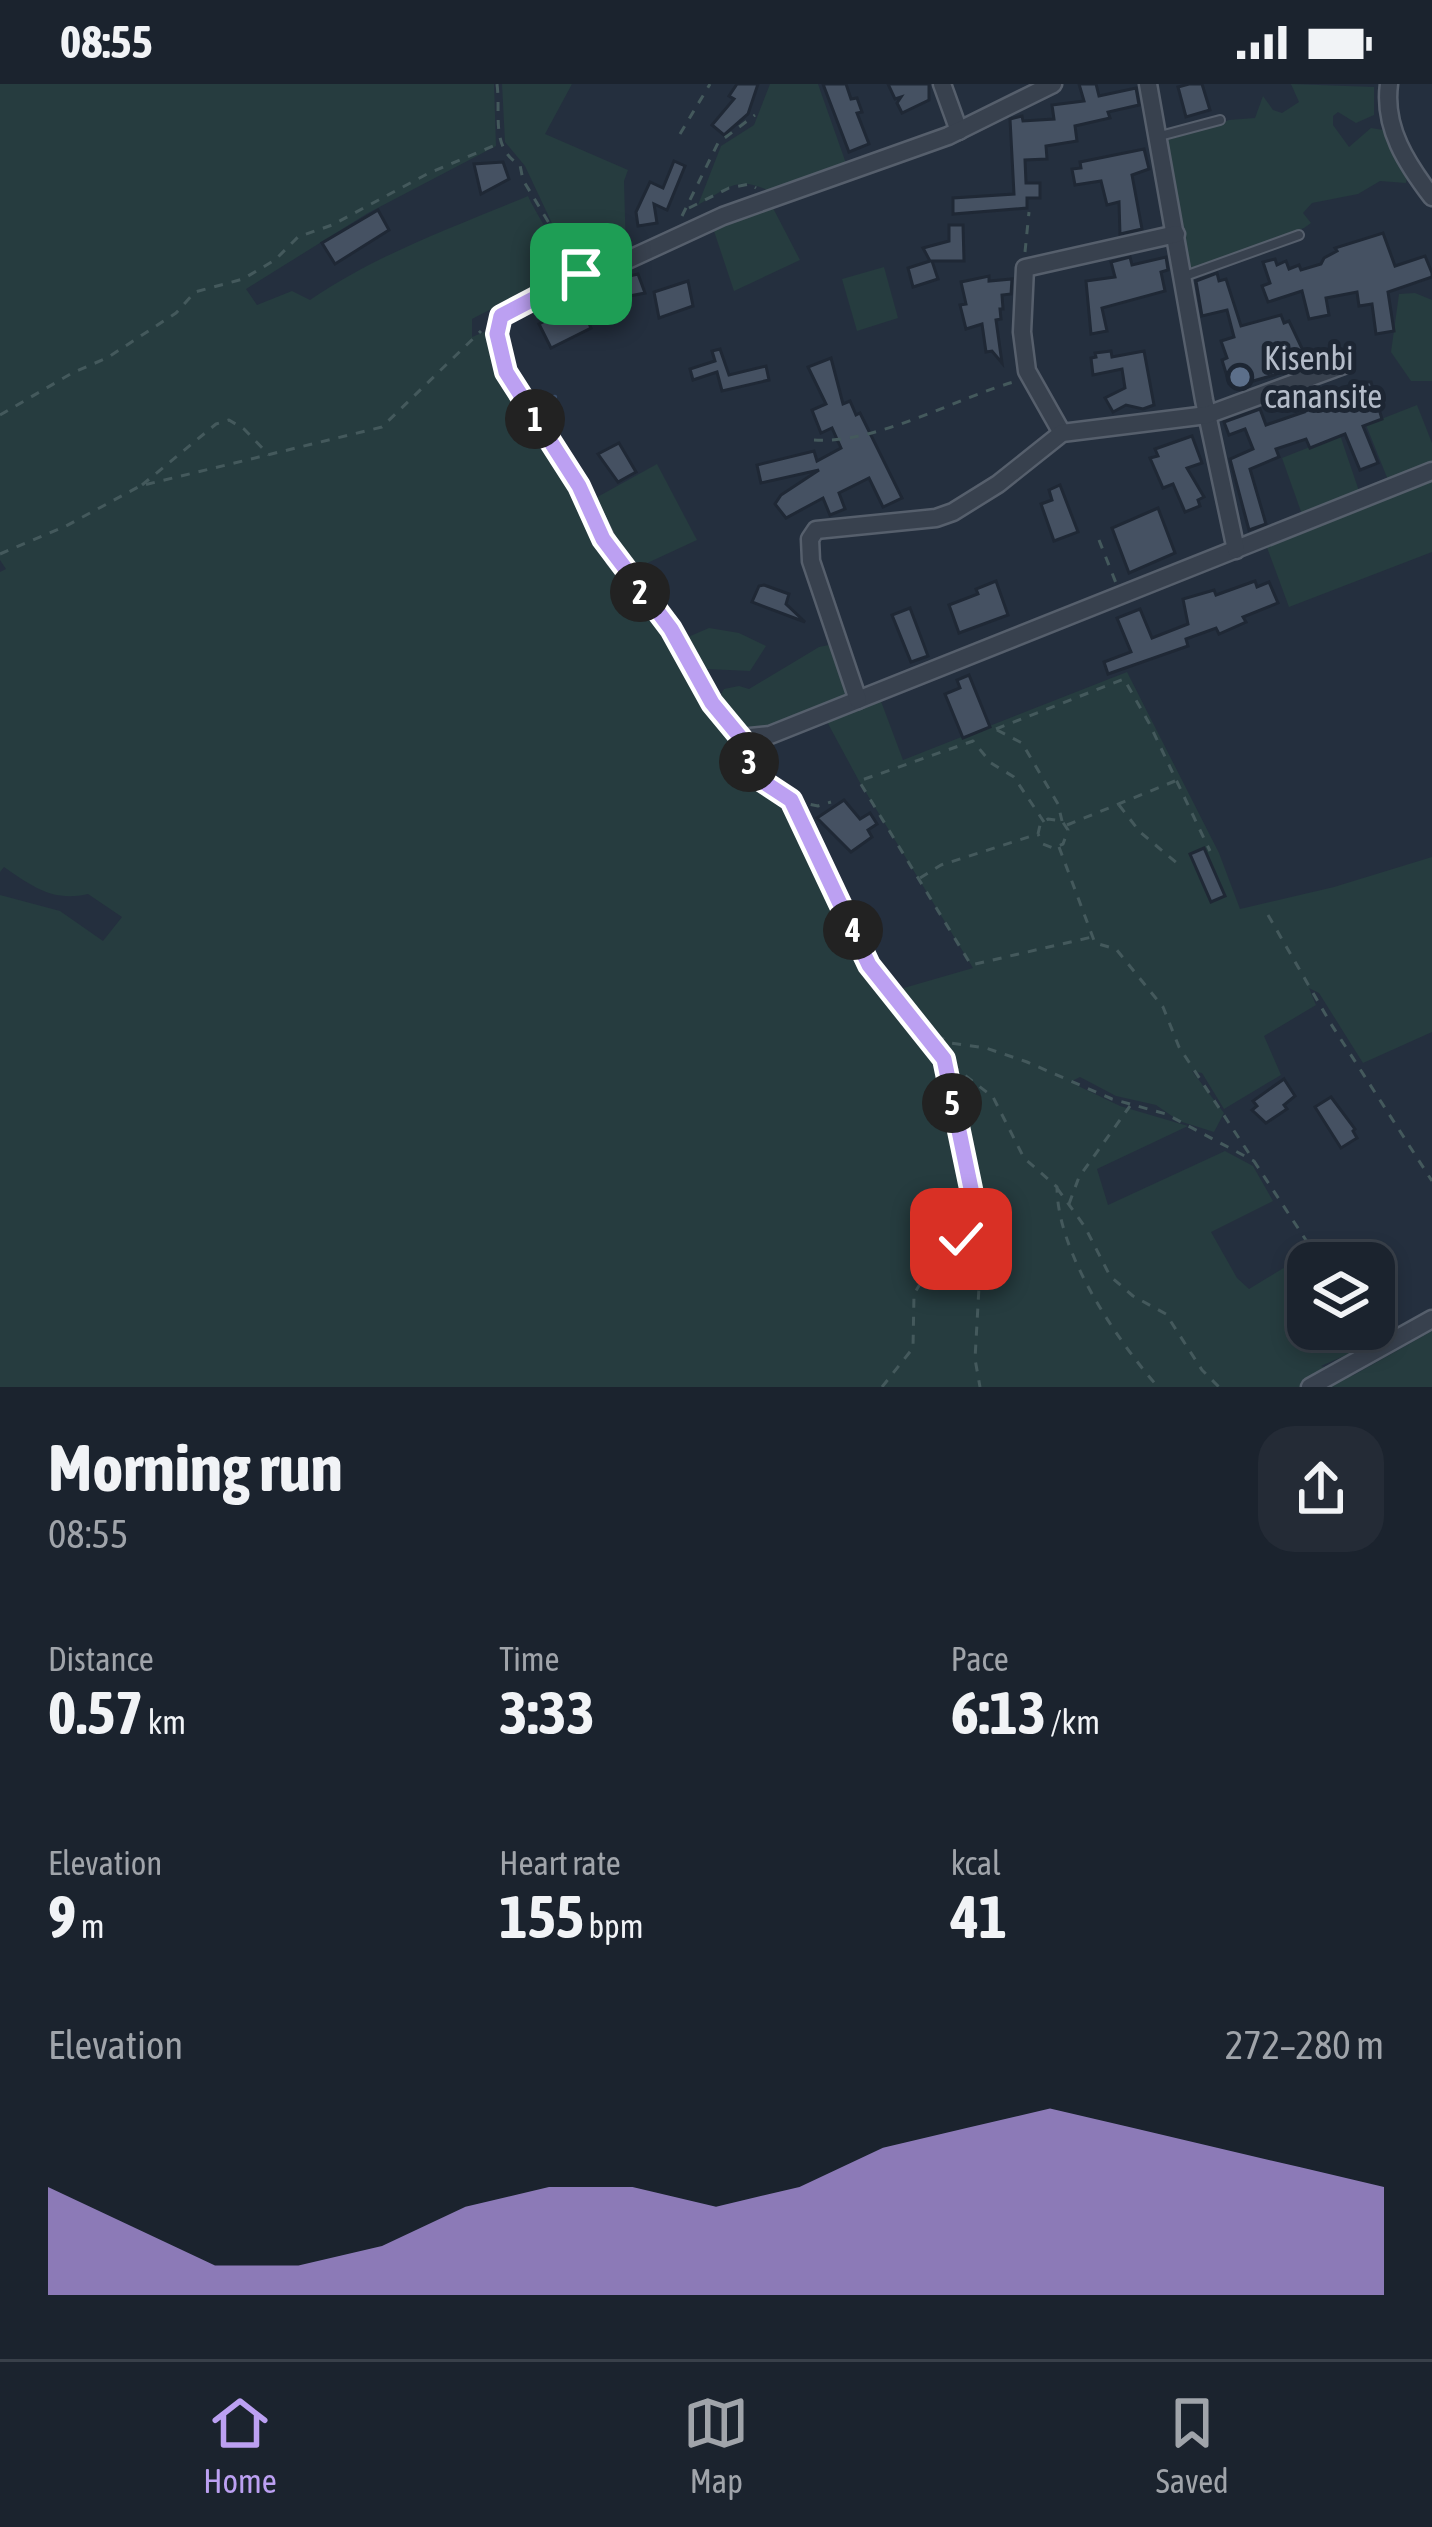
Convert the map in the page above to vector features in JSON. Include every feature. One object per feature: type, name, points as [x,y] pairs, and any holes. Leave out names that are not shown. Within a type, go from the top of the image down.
[{"type":"street","points":[[942,84],[959,131]]},
{"type":"street","points":[[1053,84],[959,131],[723,216],[621,263],[581,274],[501,316],[497,334],[506,372],[579,486],[615,558],[671,629],[712,703],[741,738],[770,735],[1432,471]]},
{"type":"street","points":[[1148,84],[1236,550]]},
{"type":"street","points":[[1389,84],[1390,118],[1402,158],[1432,197]]},
{"type":"street","points":[[1062,433],[1030,377],[1022,332],[1025,268],[1176,234]]},
{"type":"street","points":[[858,700],[811,561],[812,534],[826,527],[911,522],[953,512],[998,484],[1062,433],[1207,415],[1344,365]]},
{"type":"street","points":[[1310,1387],[1432,1319]]},
{"type":"lane","points":[[1160,136],[1220,120]]},
{"type":"lane","points":[[1183,276],[1300,235]]},
{"type":"path","points":[[497,84],[500,143],[508,158],[520,165],[523,180],[552,233],[581,274]]},
{"type":"path","points":[[680,134],[710,84]]},
{"type":"path","points":[[663,242],[687,209],[718,143],[754,115]]},
{"type":"path","points":[[0,415],[107,358],[176,313],[195,292],[243,280],[275,260],[298,237],[500,143]]},
{"type":"path","points":[[687,209],[729,188],[750,184],[776,200]]},
{"type":"path","points":[[1025,268],[1029,212]]},
{"type":"path","points":[[140,486],[382,427],[469,340],[501,316]]},
{"type":"path","points":[[814,440],[902,425],[957,399],[1030,377]]},
{"type":"path","points":[[0,554],[67,526],[140,486],[216,424],[229,420],[269,455]]},
{"type":"path","points":[[1099,539],[1120,596]]},
{"type":"path","points":[[1038,834],[1047,847],[1058,847],[1066,840],[1058,804],[1022,743],[996,729],[1124,679],[1210,851]]},
{"type":"path","points":[[741,738],[753,775],[791,800],[818,806],[831,802]]},
{"type":"path","points":[[1044,822],[1014,777],[991,763],[973,741],[859,781],[971,965],[1092,937]]},
{"type":"path","points":[[920,878],[941,865],[1038,834],[1044,822],[1053,818],[1064,823],[1176,780]]},
{"type":"path","points":[[791,800],[869,965],[944,1059],[993,1097],[1024,1158],[1057,1187],[1110,1276],[1166,1313],[1202,1370],[1219,1387]]},
{"type":"path","points":[[1118,804],[1140,832],[1178,864]]},
{"type":"path","points":[[1058,847],[1092,937],[1116,949],[1163,1007],[1179,1047],[1308,1242]]},
{"type":"path","points":[[1268,916],[1432,1181]]},
{"type":"path","points":[[918,1026],[951,1043],[986,1048],[1166,1114],[1254,1161]]},
{"type":"path","points":[[882,1387],[913,1348],[914,1294],[929,1269],[961,1239],[974,1203],[944,1059]]},
{"type":"path","points":[[1069,1204],[1090,1159],[1131,1105]]},
{"type":"path","points":[[1057,1187],[1057,1212],[1079,1266],[1128,1352],[1157,1387]]},
{"type":"path","points":[[961,1239],[979,1287],[975,1359],[980,1387]]},
{"type":"green space","points":[[0,84],[494,84],[496,146],[368,213],[246,289],[257,305],[292,291],[310,300],[389,255],[528,196],[554,244],[561,273],[472,319],[472,337],[489,330],[491,352],[504,380],[664,624],[720,727],[750,740],[753,775],[791,800],[869,965],[890,992],[973,968],[825,718],[879,696],[903,760],[1127,672],[1219,853],[1240,909],[1432,857],[1432,1032],[1363,1063],[1319,993],[1309,988],[1316,1005],[1264,1036],[1281,1075],[1224,1109],[1202,1073],[1192,1071],[1224,1113],[1214,1132],[1179,1121],[1156,1105],[1116,1096],[1080,1077],[1070,1082],[1120,1106],[1188,1126],[1097,1169],[1108,1205],[1225,1151],[1253,1166],[1273,1201],[1211,1232],[1237,1278],[1249,1289],[1287,1266],[1287,1350],[1358,1350],[1321,1366],[1352,1376],[1432,1331],[1432,1387],[0,1387],[0,895],[60,911],[103,941],[122,917],[88,894],[54,894],[4,867],[0,872],[0,572],[6,569],[0,560]]},
{"type":"green space","points":[[502,84],[572,84],[545,134],[628,170],[624,181],[626,254],[583,266],[557,234],[525,166],[505,142]]},
{"type":"green space","points":[[770,84],[818,84],[848,169],[777,195],[753,185],[736,185],[698,205],[721,146],[754,125]]},
{"type":"green space","points":[[1291,84],[1374,87],[1374,115],[1356,123],[1338,112],[1333,125],[1349,147],[1371,128],[1383,130],[1407,176],[1406,183],[1380,181],[1358,194],[1312,203],[1303,213],[1311,223],[1304,228],[1188,270],[1165,141],[1229,120],[1255,118],[1263,96],[1273,110],[1282,113],[1299,102]]},
{"type":"green space","points":[[773,208],[800,260],[734,291],[714,231]]},
{"type":"green space","points":[[884,267],[898,318],[857,331],[842,279]]},
{"type":"green space","points":[[1415,293],[1432,300],[1432,381],[1411,381],[1391,352],[1399,294]]},
{"type":"green space","points":[[1417,405],[1432,443],[1432,468],[1390,485],[1366,425]]},
{"type":"green space","points":[[1340,435],[1361,497],[1304,520],[1282,458]]},
{"type":"green space","points":[[657,464],[697,540],[630,571],[592,500]]},
{"type":"green space","points":[[1432,477],[1432,552],[1289,607],[1265,542]]},
{"type":"green space","points":[[709,628],[739,633],[766,646],[750,671],[707,669],[687,653],[688,637]]},
{"type":"green space","points":[[834,644],[852,698],[752,736],[716,704],[724,689],[749,689],[819,647]]},
{"type":"building","points":[[737,84],[758,84],[748,114],[724,135],[712,125],[734,99],[729,96]]},
{"type":"building","points":[[823,84],[846,84],[851,99],[857,98],[862,112],[857,113],[869,144],[849,152]]},
{"type":"building","points":[[888,84],[929,84],[929,100],[902,113],[897,103],[901,97],[895,99]]},
{"type":"building","points":[[1079,84],[1096,84],[1099,96],[1136,88],[1139,105],[1075,126],[1077,141],[1046,146],[1047,159],[1025,160],[1026,183],[1040,183],[1040,198],[1027,198],[1027,208],[953,214],[953,198],[1014,194],[1010,119],[1054,119],[1052,105],[1084,101]]},
{"type":"building","points":[[1202,84],[1210,110],[1186,117],[1178,87]]},
{"type":"building","points":[[1144,149],[1149,169],[1132,175],[1142,229],[1120,234],[1119,202],[1107,205],[1101,181],[1075,185],[1072,169],[1081,168],[1080,162]]},
{"type":"building","points":[[674,161],[685,166],[667,210],[654,204],[657,223],[638,226],[636,212],[650,182],[663,188]]},
{"type":"building","points":[[503,162],[509,179],[481,194],[474,164]]},
{"type":"building","points":[[378,210],[389,230],[335,264],[322,243]]},
{"type":"building","points":[[949,225],[963,225],[964,261],[932,261],[938,279],[913,287],[908,268],[930,261],[923,248],[949,241]]},
{"type":"building","points":[[1383,233],[1395,266],[1425,256],[1432,273],[1432,277],[1388,292],[1394,331],[1376,334],[1372,304],[1359,306],[1357,292],[1326,298],[1329,315],[1309,319],[1302,291],[1268,302],[1262,286],[1270,283],[1263,262],[1275,259],[1277,265],[1286,261],[1289,269],[1299,265],[1301,270],[1321,264],[1335,248]]},
{"type":"building","points":[[1130,257],[1132,265],[1166,257],[1168,270],[1161,272],[1165,291],[1102,308],[1107,331],[1091,334],[1086,281],[1115,277],[1111,262]]},
{"type":"building","points":[[1217,273],[1219,281],[1226,279],[1241,326],[1281,315],[1284,323],[1289,321],[1307,359],[1274,375],[1239,385],[1238,380],[1229,383],[1221,341],[1234,337],[1227,310],[1202,316],[1196,281]]},
{"type":"building","points":[[638,274],[645,293],[619,298],[617,294],[581,306],[591,328],[551,348],[539,324],[568,310],[563,298],[586,286]]},
{"type":"building","points":[[989,276],[989,281],[1012,279],[1011,294],[1002,295],[1001,319],[996,320],[1002,363],[992,351],[986,352],[982,324],[966,329],[960,305],[966,304],[961,282]]},
{"type":"building","points":[[688,281],[693,306],[659,318],[654,292]]},
{"type":"building","points":[[720,349],[729,375],[766,366],[769,380],[722,391],[717,372],[693,380],[690,369],[715,361],[712,351]]},
{"type":"building","points":[[1111,351],[1112,357],[1144,351],[1154,405],[1143,409],[1126,405],[1113,412],[1105,398],[1125,388],[1122,369],[1093,375],[1091,358]]},
{"type":"building","points":[[831,358],[843,404],[850,401],[856,415],[860,413],[902,498],[883,507],[869,478],[839,493],[845,509],[830,515],[823,498],[786,518],[775,504],[781,495],[819,470],[761,483],[757,465],[814,451],[817,461],[841,448],[832,428],[821,433],[812,410],[826,404],[808,367]]},
{"type":"building","points":[[1371,382],[1382,419],[1363,426],[1378,463],[1360,470],[1345,434],[1310,448],[1306,439],[1276,449],[1279,457],[1250,469],[1266,524],[1249,530],[1230,459],[1253,449],[1245,429],[1229,435],[1224,422],[1260,409],[1266,425],[1304,412],[1300,403]]},
{"type":"building","points":[[1192,436],[1202,463],[1187,468],[1204,497],[1198,500],[1200,506],[1185,512],[1173,484],[1163,488],[1150,458],[1158,456],[1155,449]]},
{"type":"building","points":[[619,443],[636,472],[618,482],[598,454]]},
{"type":"building","points":[[1060,485],[1078,532],[1054,541],[1041,504],[1052,500],[1049,490]]},
{"type":"building","points":[[1158,508],[1175,553],[1129,573],[1112,528]]},
{"type":"building","points":[[996,581],[1008,615],[959,633],[949,605]]},
{"type":"building","points":[[1255,581],[1257,587],[1269,582],[1278,603],[1243,617],[1246,622],[1219,634],[1216,628],[1186,639],[1188,646],[1108,674],[1104,662],[1131,652],[1117,618],[1140,609],[1152,638],[1188,624],[1183,599],[1214,590],[1216,595]]},
{"type":"building","points":[[764,585],[789,594],[786,604],[805,622],[752,602]]},
{"type":"building","points":[[910,608],[928,656],[911,662],[892,615]]},
{"type":"building","points":[[969,675],[990,727],[963,738],[945,694],[960,688],[957,680]]},
{"type":"building","points":[[844,800],[860,819],[870,813],[877,824],[868,830],[872,837],[851,852],[817,818]]},
{"type":"building","points":[[1204,848],[1225,896],[1211,902],[1190,854]]},
{"type":"building","points":[[1284,1079],[1295,1096],[1284,1105],[1287,1109],[1266,1123],[1252,1110],[1257,1106],[1253,1101]]},
{"type":"building","points":[[1331,1097],[1357,1138],[1341,1148],[1315,1107]]},
{"type":"waterway","points":[[528,396],[538,401],[555,397]]},
{"type":"place","name":"Kisenbi canansite","points":[[1240,377]]},
{"type":"route","points":[[581,274],[501,316],[497,334],[506,372],[579,486],[615,558],[671,629],[712,703],[741,738],[753,775],[791,800],[869,965],[944,1059],[974,1203],[961,1239]]}]
